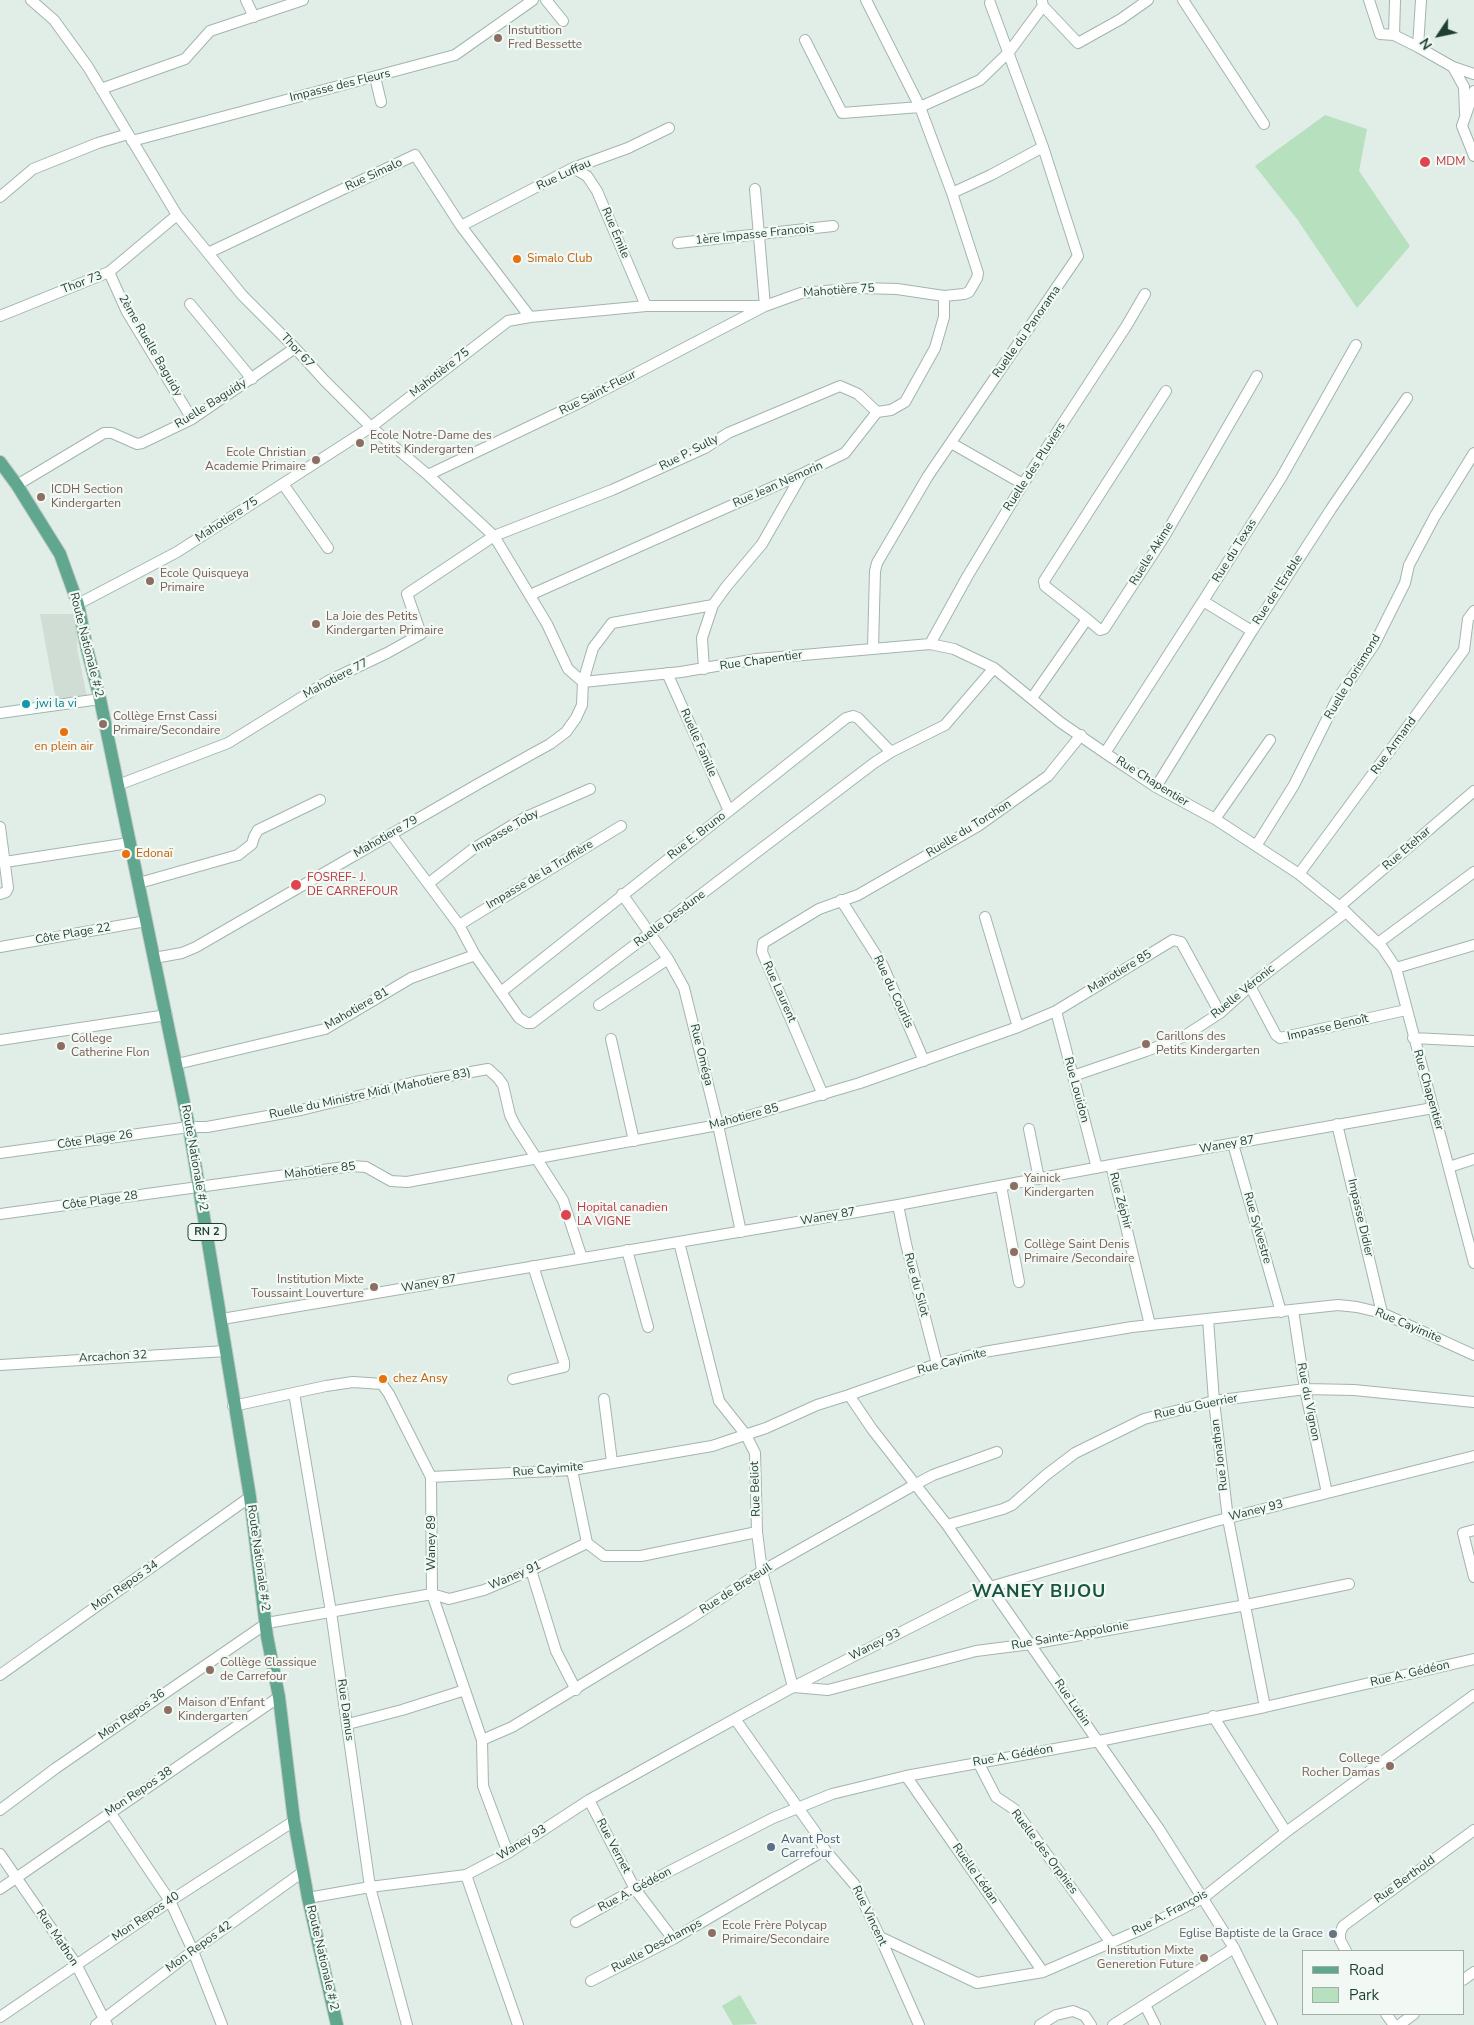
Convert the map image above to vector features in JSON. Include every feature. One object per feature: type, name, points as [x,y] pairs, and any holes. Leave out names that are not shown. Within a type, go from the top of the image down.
[{"type":"main road","name":"Route Nationale # 2","points":[[0,462],[60,554],[78,604],[100,699],[189,1127],[222,1319],[233,1406],[250,1497],[267,1636],[279,1697],[294,1821],[308,1898],[337,2025]]},
{"type":"street","name":"Thor 67","points":[[31,0],[54,20],[88,67],[177,215],[242,295],[371,428],[428,475],[494,536],[547,624],[568,669],[583,682]]},
{"type":"street","points":[[246,0],[254,16]]},
{"type":"street","points":[[101,89],[185,59],[210,31],[301,0]]},
{"type":"street","name":"Impasse des Fleurs","points":[[0,197],[33,169],[98,143],[130,138],[455,56],[534,0]]},
{"type":"street","points":[[546,0],[563,20]]},
{"type":"street","name":"Mahotière 75","points":[[371,428],[508,320],[646,306],[765,306],[801,293],[860,288],[897,290],[944,296],[969,292],[978,273],[952,193],[920,107],[866,0]]},
{"type":"street","points":[[805,40],[842,112],[920,107],[980,80],[1009,52],[1042,3],[1078,44],[1148,0]]},
{"type":"street","points":[[1183,0],[1264,124]]},
{"type":"street","points":[[1369,0],[1380,34],[1394,35],[1453,67],[1474,74]]},
{"type":"street","points":[[1394,35],[1396,0]]},
{"type":"street","points":[[1418,47],[1421,0]]},
{"type":"street","name":"Ruelle du Panorama","points":[[873,648],[875,571],[877,563],[928,476],[1078,256],[1043,146],[990,3]]},
{"type":"street","points":[[1453,67],[1464,87],[1466,113]]},
{"type":"street","points":[[375,77],[381,102]]},
{"type":"street","points":[[1474,91],[1462,126],[1474,156]]},
{"type":"street","name":"Rue Luffau","points":[[460,226],[573,168],[628,148],[669,128]]},
{"type":"street","points":[[952,193],[1043,146]]},
{"type":"street","name":"Rue Simalo","points":[[208,254],[415,156],[460,226],[530,317]]},
{"type":"street","name":"Rue Émile","points":[[573,168],[587,176],[597,191],[646,306]]},
{"type":"street","points":[[754,189],[765,306]]},
{"type":"street","name":"Thor 73","points":[[0,316],[109,272],[177,215]]},
{"type":"street","name":"1ère Impasse Francois","points":[[678,243],[833,226]]},
{"type":"street","name":"2ème Ruelle Baguidy","points":[[109,272],[127,312],[192,418]]},
{"type":"street","name":"Ruelle des Pluviers","points":[[930,644],[967,576],[1023,484],[1127,325],[1145,294]]},
{"type":"street","points":[[877,412],[891,410],[904,402],[934,348],[944,317],[944,296]]},
{"type":"street","points":[[190,304],[252,379]]},
{"type":"street","name":"Rue Saint-Fleur","points":[[428,475],[583,401],[765,306]]},
{"type":"street","name":"Rue du Texas","points":[[1105,753],[1281,478],[1356,345]]},
{"type":"street","name":"Ruelle Baguidy","points":[[16,485],[104,433],[112,433],[137,444],[142,443],[192,418],[295,348]]},
{"type":"street","name":"Ruelle Akime","points":[[1087,619],[1100,630],[1104,629],[1164,537],[1257,376]]},
{"type":"street","name":"Rue P. Sully","points":[[494,536],[612,490],[704,448],[728,433],[840,386],[858,394],[877,412]]},
{"type":"street","points":[[1032,698],[1087,619],[1045,586],[1044,581],[1166,391]]},
{"type":"street","name":"Rue de l'Erable","points":[[1156,787],[1252,631],[1331,509],[1407,398]]},
{"type":"street","name":"Rue Jean Nemorin","points":[[530,595],[845,454],[877,412]]},
{"type":"street","name":"Mahotiere 75","points":[[78,604],[177,552],[371,428]]},
{"type":"street","points":[[950,443],[1023,484]]},
{"type":"street","name":"Ruelle Dorismond","points":[[1256,846],[1294,785],[1336,700],[1374,645],[1405,583],[1409,565],[1435,516],[1474,453]]},
{"type":"street","points":[[704,668],[702,638],[714,605],[726,587],[762,544],[802,474]]},
{"type":"street","points":[[283,484],[328,548]]},
{"type":"street","name":"Mahotiere 77","points":[[118,785],[228,743],[328,681],[387,653],[421,634],[407,594],[494,536]]},
{"type":"street","points":[[1203,602],[1252,631]]},
{"type":"street","name":"Mahotiere 79","points":[[154,958],[196,947],[550,744],[566,732],[576,718],[582,705],[583,682],[593,648],[612,623],[714,605]]},
{"type":"street","name":"Rue Armand","points":[[1299,874],[1469,648],[1468,620],[1474,611]]},
{"type":"street","name":"Rue Chapentier","points":[[583,682],[667,673],[757,660],[930,644],[954,649],[994,668],[1060,722],[1105,753],[1156,787],[1215,820],[1299,874],[1343,909],[1378,942],[1396,968],[1413,1038],[1449,1167],[1470,1230],[1474,1263]]},
{"type":"street","name":"Ruelle Desdune","points":[[391,834],[459,925],[475,955],[519,1018],[527,1023],[532,1023],[892,752],[945,725],[994,668]]},
{"type":"street","name":"Ruelle Fanille","points":[[667,673],[729,811]]},
{"type":"street","points":[[0,713],[100,699]]},
{"type":"street","name":"Rue E. Bruno","points":[[501,992],[846,718],[852,716],[858,718],[892,752]]},
{"type":"street","name":"Ruelle du Torchon","points":[[841,900],[858,895],[978,826],[1048,776],[1081,736]]},
{"type":"street","points":[[1215,820],[1270,740]]},
{"type":"street","name":"Impasse Toby","points":[[429,883],[472,849],[518,821],[590,789]]},
{"type":"street","name":"Rue Etehar","points":[[1343,909],[1474,791]]},
{"type":"street","points":[[139,883],[238,855],[252,844],[258,830],[320,800]]},
{"type":"street","name":"Impasse de la Truffière","points":[[459,925],[621,826]]},
{"type":"street","points":[[0,827],[8,888],[6,892],[0,894]]},
{"type":"street","points":[[5,862],[130,843]]},
{"type":"street","points":[[1378,942],[1474,872]]},
{"type":"street","name":"Rue Oméga","points":[[622,894],[668,959],[684,988],[718,1125],[741,1232]]},
{"type":"street","name":"Rue du Courlis","points":[[841,900],[883,966],[924,1061]]},
{"type":"street","name":"Rue Laurent","points":[[823,1095],[761,947],[763,943],[819,909],[841,900]]},
{"type":"street","name":"Ruelle Véronic","points":[[1073,1076],[1183,1037],[1220,1013],[1343,909]]},
{"type":"street","points":[[985,917],[1018,1027]]},
{"type":"street","name":"Côte Plage 22","points":[[0,947],[146,921]]},
{"type":"street","name":"Mahotiere 85","points":[[199,1187],[360,1166],[366,1167],[391,1181],[406,1182],[718,1125],[823,1095],[1018,1027],[1056,1011],[1173,940],[1181,942],[1220,1013]]},
{"type":"street","points":[[1396,968],[1474,945]]},
{"type":"street","name":"Mahotiere 81","points":[[177,1064],[324,1029],[411,978],[475,955]]},
{"type":"street","points":[[599,1005],[668,959]]},
{"type":"street","name":"Impasse Benoît","points":[[1250,986],[1276,1035],[1280,1038],[1406,1010]]},
{"type":"street","name":"Rue Louidon","points":[[1056,1011],[1097,1168]]},
{"type":"street","points":[[0,1040],[167,1015]]},
{"type":"street","points":[[1413,1038],[1474,1042]]},
{"type":"street","points":[[611,1039],[634,1141]]},
{"type":"street","name":"Ruelle du Ministre Midi (Mahotiere 83)","points":[[189,1127],[207,1127],[301,1110],[415,1082],[488,1070],[503,1085],[510,1115],[522,1138],[537,1157],[563,1200],[582,1258]]},
{"type":"street","name":"Waney 87","points":[[222,1319],[898,1205],[1110,1165],[1433,1108]]},
{"type":"street","name":"Impasse Didier","points":[[1337,1124],[1347,1158],[1382,1313]]},
{"type":"street","name":"Côte Plage 26","points":[[0,1154],[189,1127]]},
{"type":"street","points":[[1029,1129],[1039,1179]]},
{"type":"street","name":"Rue Sylvestre","points":[[1233,1144],[1281,1312]]},
{"type":"street","points":[[1449,1167],[1474,1159]]},
{"type":"street","name":"Rue Zéphir","points":[[1110,1165],[1150,1325]]},
{"type":"street","points":[[1001,1186],[1019,1282]]},
{"type":"street","name":"Côte Plage 28","points":[[0,1214],[199,1187]]},
{"type":"street","name":"Rue du Silot","points":[[898,1205],[906,1244],[937,1364]]},
{"type":"street","name":"Rue Beliot","points":[[679,1242],[719,1401],[746,1435],[755,1453],[757,1532],[762,1570],[793,1686]]},
{"type":"street","points":[[627,1250],[648,1327]]},
{"type":"street","points":[[513,1379],[564,1366],[533,1266]]},
{"type":"street","name":"Rue Cayimite","points":[[431,1477],[572,1470],[712,1446],[746,1435],[817,1404],[849,1395],[937,1364],[984,1352],[1150,1325],[1338,1305],[1382,1313],[1474,1355]]},
{"type":"street","name":"Rue du Vignon","points":[[1292,1310],[1304,1389],[1327,1493]]},
{"type":"street","name":"Rue Jonathan","points":[[1208,1319],[1214,1401],[1228,1519],[1265,1707]]},
{"type":"street","name":"Arcachon 32","points":[[0,1365],[226,1351]]},
{"type":"street","name":"Waney 89","points":[[233,1406],[353,1382],[382,1384],[389,1394],[431,1477],[432,1594],[482,1740],[482,1786],[508,1852]]},
{"type":"street","name":"Rue du Guerrier","points":[[947,1525],[1012,1505],[1075,1453],[1144,1418],[1214,1401],[1304,1389],[1354,1390],[1474,1402]]},
{"type":"street","name":"Rue Damus","points":[[294,1393],[331,1612],[370,1887],[408,2025]]},
{"type":"street","name":"Rue Lubin","points":[[849,1395],[872,1429],[947,1525],[1160,1829],[1234,1948],[1272,2025]]},
{"type":"street","points":[[604,1399],[612,1462]]},
{"type":"street","name":"Rue de Breteuil","points":[[482,1740],[512,1728],[576,1690],[688,1620],[762,1570],[933,1475],[997,1452]]},
{"type":"street","name":"Waney 93","points":[[308,1898],[370,1887],[466,1875],[508,1852],[589,1800],[793,1686],[990,1587],[1228,1519],[1474,1456]]},
{"type":"street","points":[[572,1470],[587,1543],[604,1556],[641,1556],[757,1532]]},
{"type":"street","name":"Mon Repos 34","points":[[0,1675],[250,1497]]},
{"type":"street","points":[[1474,1530],[1462,1533],[1474,1577]]},
{"type":"street","name":"Waney 91","points":[[266,1623],[432,1594],[449,1599],[484,1590],[587,1543]]},
{"type":"street","points":[[531,1570],[556,1651],[576,1690]]},
{"type":"street","name":"Rue Sainte-Appolonie","points":[[793,1686],[828,1690],[976,1651],[1031,1644],[1246,1605],[1349,1584]]},
{"type":"street","name":"Mon Repos 36","points":[[0,1810],[56,1768],[266,1623]]},
{"type":"street","name":"Rue A. Gédéon","points":[[576,1922],[635,1889],[798,1807],[832,1794],[906,1776],[1099,1741],[1213,1716],[1265,1707],[1474,1659]]},
{"type":"street","points":[[348,1724],[402,1710],[464,1690]]},
{"type":"street","name":"Rue A. François","points":[[880,1937],[977,1983],[1043,1972],[1111,1943],[1203,1898],[1286,1832],[1474,1695]]},
{"type":"street","name":"Mon Repos 38","points":[[0,1889],[279,1697]]},
{"type":"street","points":[[1213,1716],[1286,1832]]},
{"type":"street","name":"Rue Vincent","points":[[735,1719],[816,1832],[825,1850],[854,1885],[880,1937],[918,2025]]},
{"type":"street","name":"Ruelle des Orphies","points":[[978,1762],[996,1797],[1014,1809],[1111,1943]]},
{"type":"street","name":"Ruelle Lédan","points":[[906,1776],[1043,1972]]},
{"type":"street","name":"Rue Vernet","points":[[589,1800],[635,1889],[673,1939]]},
{"type":"street","points":[[110,1812],[170,1901],[193,1951],[222,2025]]},
{"type":"street","name":"Mon Repos 40","points":[[0,2017],[170,1901],[294,1821]]},
{"type":"street","name":"Rue Berthold","points":[[1345,1950],[1340,1940],[1340,1933],[1350,1920],[1474,1830]]},
{"type":"street","name":"Ruelle Deschamps","points":[[591,1981],[673,1939],[825,1850]]},
{"type":"street","name":"Rue Mathon","points":[[0,1854],[76,1964],[102,2023]]},
{"type":"street","name":"Mon Repos 42","points":[[102,2023],[193,1951],[304,1871]]},
{"type":"street","points":[[466,1875],[518,2025]]},
{"type":"street","points":[[1113,2025],[1234,1948]]},
{"type":"street","points":[[1145,2005],[1155,2025]]},
{"type":"street","points":[[1040,2025],[1056,2015],[1073,2011],[1085,2016],[1091,2025]]},
{"type":"street","points":[[1398,2025],[1413,2015]]},
{"type":"shaded area","points":[[40,614],[79,614],[77,648],[87,697],[56,701]]},
{"type":"green space","points":[[1325,115],[1367,129],[1359,171],[1410,246],[1357,308],[1297,219],[1255,166]]},
{"type":"green space","points":[[740,1995],[757,2024],[733,2025],[722,2006]]},
{"type":"place","name":"Instutition Fred Bessette","points":[[498,38]]},
{"type":"place","name":"MDM","points":[[1425,162]]},
{"type":"place","name":"Simalo Club","points":[[517,259]]},
{"type":"place","name":"Ecole Notre-Dame des Petits Kindergarten","points":[[360,443]]},
{"type":"place","name":"Ecole Christian Academie Primaire","points":[[316,460]]},
{"type":"place","name":"ICDH Section Kindergarten","points":[[41,497]]},
{"type":"place","name":"Ecole Quisqueya Primaire","points":[[150,581]]},
{"type":"place","name":"La Joie des Petits Kindergarten Primaire","points":[[316,624]]},
{"type":"place","name":"jwi la vi","points":[[26,704]]},
{"type":"place","name":"Collège Ernst Cassi Primaire/Secondaire","points":[[103,724]]},
{"type":"place","name":"en plein air","points":[[64,732]]},
{"type":"place","name":"Edonaï","points":[[126,854]]},
{"type":"place","name":"FOSREF- J. DE CARREFOUR","points":[[296,885]]},
{"type":"place","name":"Carillons des Petits Kindergarten","points":[[1146,1044]]},
{"type":"place","name":"College Catherine Flon","points":[[61,1046]]},
{"type":"place","name":"Yainick Kindergarten","points":[[1014,1186]]},
{"type":"place","name":"Hopital canadien LA VIGNE","points":[[566,1215]]},
{"type":"place","name":"Collège Saint Denis Primaire /Secondaire","points":[[1014,1252]]},
{"type":"place","name":"Institution Mixte Toussaint Louverture","points":[[374,1287]]},
{"type":"place","name":"chez Ansy","points":[[383,1379]]},
{"type":"place","name":"Collège Classique de Carrefour","points":[[210,1670]]},
{"type":"place","name":"Maison d’Enfant Kindergarten","points":[[168,1710]]},
{"type":"place","name":"College Rocher Damas","points":[[1390,1766]]},
{"type":"place","name":"Avant Post Carrefour","points":[[771,1847]]},
{"type":"place","name":"Ecole Frère Polycap Primaire/Secondaire","points":[[712,1933]]},
{"type":"place","name":"Eglise Baptiste de la Grace","points":[[1333,1934]]},
{"type":"place","name":"Institution Mixte Generetion Future","points":[[1204,1958]]},
{"type":"district","name":"WANEY BIJOU","points":[[1039,1593]]}]
